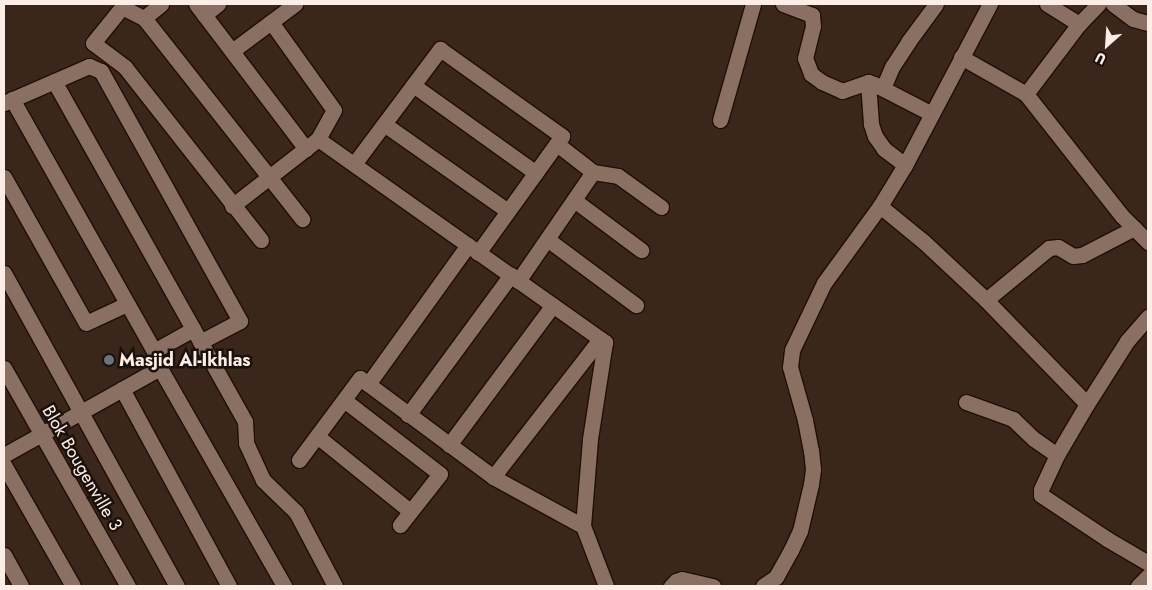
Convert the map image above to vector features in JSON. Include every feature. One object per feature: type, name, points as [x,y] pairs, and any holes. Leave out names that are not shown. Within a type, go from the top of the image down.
[{"type":"street","points":[[144,18],[161,4]]},
{"type":"street","points":[[218,4],[200,9],[306,149]]},
{"type":"street","points":[[232,51],[295,4]]},
{"type":"street","points":[[720,120],[753,4]]},
{"type":"street","points":[[783,4],[812,15],[813,26],[805,58],[811,74],[822,82],[842,91],[868,82],[932,114]]},
{"type":"street","points":[[883,88],[902,50],[936,4]]},
{"type":"street","points":[[763,586],[776,577],[800,531],[813,469],[805,420],[790,367],[792,350],[824,283],[880,206],[905,165],[990,4]]},
{"type":"street","points":[[1047,4],[1079,24]]},
{"type":"street","points":[[1026,94],[1079,24],[1098,4]]},
{"type":"street","points":[[1113,4],[1134,19],[1148,23]]},
{"type":"street","points":[[261,240],[232,206],[125,67],[93,43],[122,7],[144,18],[302,219]]},
{"type":"street","points":[[232,206],[318,139],[334,110],[271,22]]},
{"type":"street","points":[[354,164],[440,49],[562,136],[508,211],[473,249],[368,384]]},
{"type":"street","points":[[961,57],[1026,94],[1134,228],[1148,242]]},
{"type":"street","points":[[89,66],[101,71],[240,321],[154,351],[8,101],[89,66]]},
{"type":"street","points":[[54,81],[245,421],[246,443],[264,480],[296,512],[335,586]]},
{"type":"street","points":[[868,82],[871,124],[875,136],[884,149],[905,165]]},
{"type":"street","points":[[413,85],[536,173]]},
{"type":"street","points":[[384,124],[508,211]]},
{"type":"street","points":[[318,139],[605,342],[590,439],[583,526],[606,586]]},
{"type":"street","points":[[557,144],[593,172],[618,176],[661,206]]},
{"type":"street","points":[[408,414],[514,278],[547,239],[593,172]]},
{"type":"street","points":[[4,177],[86,323],[127,304]]},
{"type":"street","points":[[574,200],[641,250]]},
{"type":"street","points":[[880,206],[924,242],[986,300],[1086,404]]},
{"type":"street","points":[[986,300],[1049,248],[1058,247],[1073,256],[1082,255],[1134,228]]},
{"type":"street","points":[[547,239],[636,305]]},
{"type":"street","points":[[4,273],[177,586]]},
{"type":"street","points":[[449,445],[553,305]]},
{"type":"street","points":[[1148,316],[1128,341],[1086,404],[1057,455],[1041,490],[1043,498],[1148,563]]},
{"type":"street","points":[[493,478],[600,339]]},
{"type":"street","name":"Blok Bougenville 3","points":[[4,368],[128,586]]},
{"type":"street","points":[[4,455],[154,371],[160,370],[284,586]]},
{"type":"street","points":[[299,460],[360,378],[493,478],[583,526]]},
{"type":"street","points":[[122,389],[229,586]]},
{"type":"street","points":[[344,400],[440,474],[400,525]]},
{"type":"street","points":[[966,402],[1013,419],[1034,440],[1057,455]]},
{"type":"street","points":[[317,436],[410,511]]},
{"type":"street","points":[[4,465],[73,586]]},
{"type":"street","points":[[4,555],[21,586]]},
{"type":"street","points":[[1138,586],[1148,576]]},
{"type":"street","points":[[672,586],[676,581],[682,579],[713,586]]},
{"type":"place","name":"Masjid Al-Ikhlas","points":[[109,360]]}]
